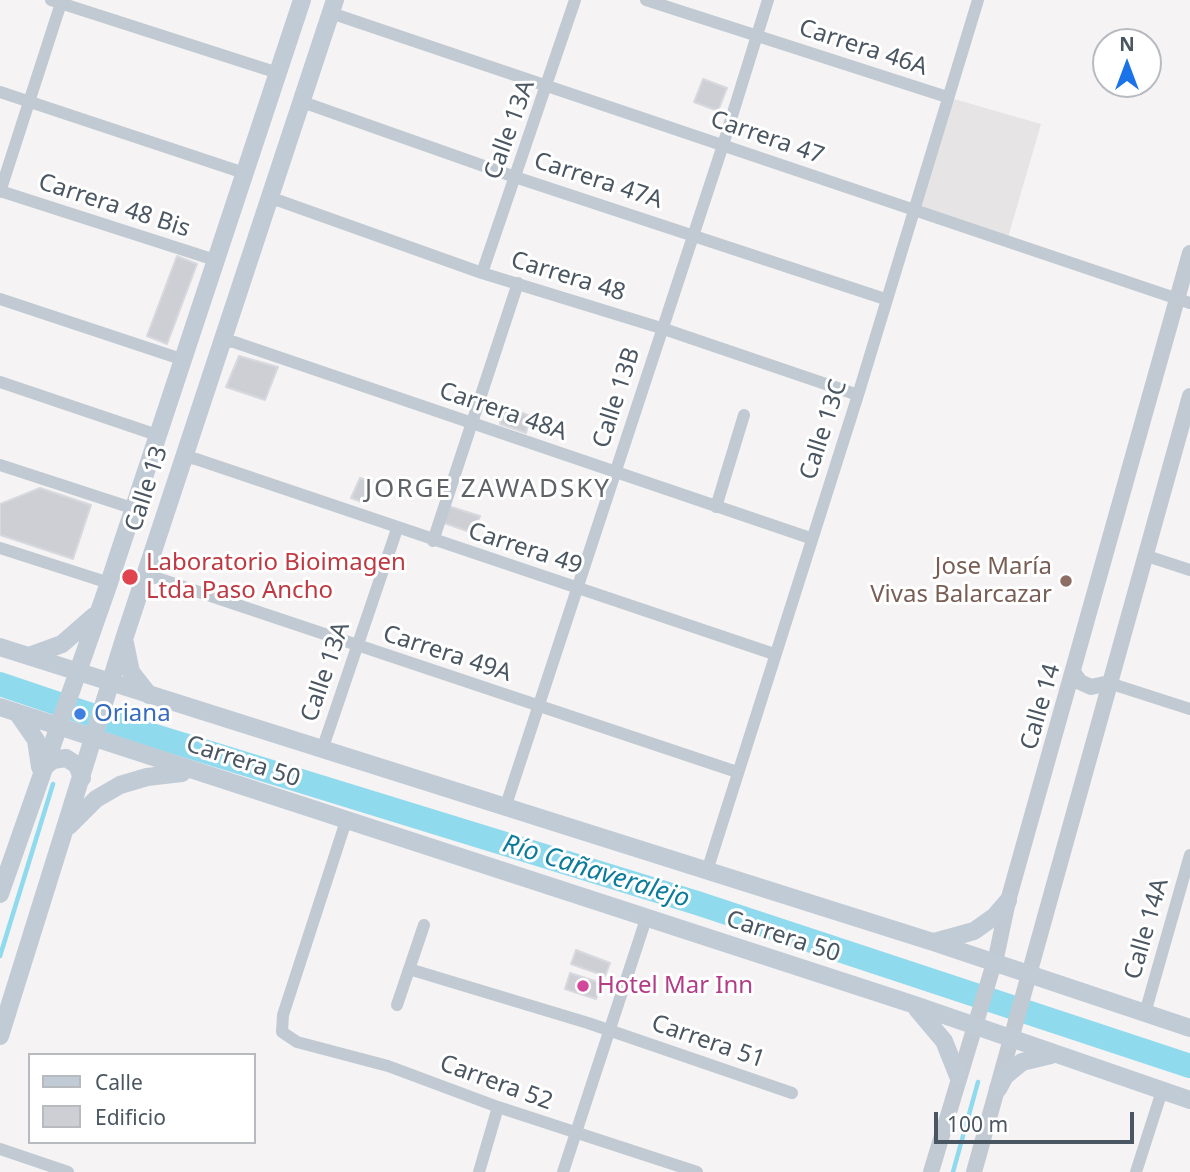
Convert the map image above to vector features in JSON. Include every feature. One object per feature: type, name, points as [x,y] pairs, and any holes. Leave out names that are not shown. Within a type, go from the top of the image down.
[{"type":"main road","name":"Calle 13","points":[[0,894],[109,583],[302,0]]},
{"type":"main road","name":"Calle 13","points":[[0,1036],[144,577],[333,6]]},
{"type":"main road","points":[[181,359],[212,369]]},
{"type":"main road","points":[[29,656],[62,644],[82,630],[98,611]]},
{"type":"main road","points":[[125,636],[128,666],[150,696]]},
{"type":"main road","name":"Carrera 50","points":[[0,647],[109,689],[150,696],[933,943],[1027,978],[1190,1028]]},
{"type":"main road","points":[[7,710],[30,727],[36,740],[41,773]]},
{"type":"main road","name":"Carrera 50","points":[[7,710],[59,722],[202,775],[975,1023],[1011,1035],[1054,1055],[1190,1100]]},
{"type":"main road","points":[[41,773],[53,760],[66,758],[77,765],[82,778]]},
{"type":"main road","points":[[66,828],[85,808],[120,785],[160,774],[202,775]]},
{"type":"main road","points":[[933,943],[974,931],[995,916],[1008,901]]},
{"type":"main road","points":[[912,1004],[944,1041],[958,1076]]},
{"type":"main road","points":[[998,1089],[1006,1076],[1022,1062],[1054,1055]]},
{"type":"street","name":"Calle 13A","points":[[482,273],[548,86],[575,0]]},
{"type":"street","name":"Carrera 46A","points":[[646,0],[947,97]]},
{"type":"street","name":"Calle 13B","points":[[505,808],[768,0]]},
{"type":"street","name":"Calle 13C","points":[[707,871],[810,538],[858,395],[978,0]]},
{"type":"street","points":[[0,191],[58,1],[278,74]]},
{"type":"street","name":"Carrera 47","points":[[333,6],[548,86],[1184,301]]},
{"type":"street","points":[[0,92],[244,173]]},
{"type":"street","name":"Carrera 47A","points":[[299,104],[311,105],[515,177],[885,299]]},
{"type":"street","name":"Carrera 48 Bis","points":[[0,191],[215,260]]},
{"type":"street","name":"Carrera 48","points":[[267,200],[280,201],[482,273],[661,328],[858,395]]},
{"type":"street","name":"Calle 14","points":[[931,1172],[993,966],[1008,901],[1073,672],[1184,301],[1190,253]]},
{"type":"street","points":[[433,541],[517,283]]},
{"type":"street","points":[[0,299],[181,359]]},
{"type":"street","name":"Carrera 48A","points":[[221,341],[234,342],[810,538]]},
{"type":"street","points":[[0,382],[157,435]]},
{"type":"street","points":[[974,1172],[1144,555],[1185,434],[1190,396]]},
{"type":"street","points":[[716,507],[744,415]]},
{"type":"street","name":"Carrera 49","points":[[183,457],[196,459],[774,654]]},
{"type":"street","points":[[0,464],[132,508]]},
{"type":"street","name":"Calle 13A","points":[[322,750],[397,529]]},
{"type":"street","points":[[0,548],[109,583]]},
{"type":"street","points":[[1144,555],[1190,570]]},
{"type":"street","name":"Carrera 49A","points":[[144,577],[157,578],[737,772]]},
{"type":"street","points":[[1073,672],[1080,682],[1091,687],[1109,683],[1190,709]]},
{"type":"street","name":"Carrera 52","points":[[346,821],[283,1015],[282,1032],[297,1042],[388,1066],[498,1107],[697,1172]]},
{"type":"street","name":"Calle 14A","points":[[1145,1013],[1190,855]]},
{"type":"street","points":[[563,1172],[646,919]]},
{"type":"street","points":[[397,1005],[424,925]]},
{"type":"street","name":"Carrera 51","points":[[409,969],[609,1030],[792,1093]]},
{"type":"street","points":[[1136,1172],[1162,1091]]},
{"type":"street","points":[[479,1172],[498,1107]]},
{"type":"street","points":[[0,1149],[68,1172]]},
{"type":"shaded area","points":[[947,97],[1041,124],[1007,241],[915,210]]},
{"type":"building","points":[[703,79],[727,88],[718,111],[694,102]]},
{"type":"building","points":[[177,256],[197,264],[167,344],[147,336]]},
{"type":"building","points":[[239,356],[278,367],[265,400],[226,387]]},
{"type":"building","points":[[512,409],[530,416],[526,433],[500,424],[501,410]]},
{"type":"building","points":[[360,478],[373,482],[367,504],[351,498]]},
{"type":"building","points":[[40,488],[91,505],[73,559],[0,535],[0,504]]},
{"type":"building","points":[[448,506],[480,516],[473,533],[444,523]]},
{"type":"building","points":[[576,950],[610,963],[605,976],[571,964]]},
{"type":"building","name":"Hotel Mar Inn","points":[[570,973],[601,983],[596,999],[565,989]]},
{"type":"waterway","name":"Río Cañaveralejo","points":[[0,684],[145,733],[697,903],[1190,1066]]},
{"type":"waterway","points":[[0,956],[53,784]]},
{"type":"waterway","points":[[953,1172],[978,1082]]},
{"type":"place","name":"Laboratorio Bioimagen Ltda Paso Ancho","points":[[130,577]]},
{"type":"place","name":"Jose María Vivas Balarcazar","points":[[1066,581]]},
{"type":"place","name":"Oriana","points":[[80,714]]},
{"type":"place","name":"Hotel Mar Inn","points":[[583,986]]},
{"type":"district","name":"JORGE ZAWADSKY","points":[[488,490]]}]
